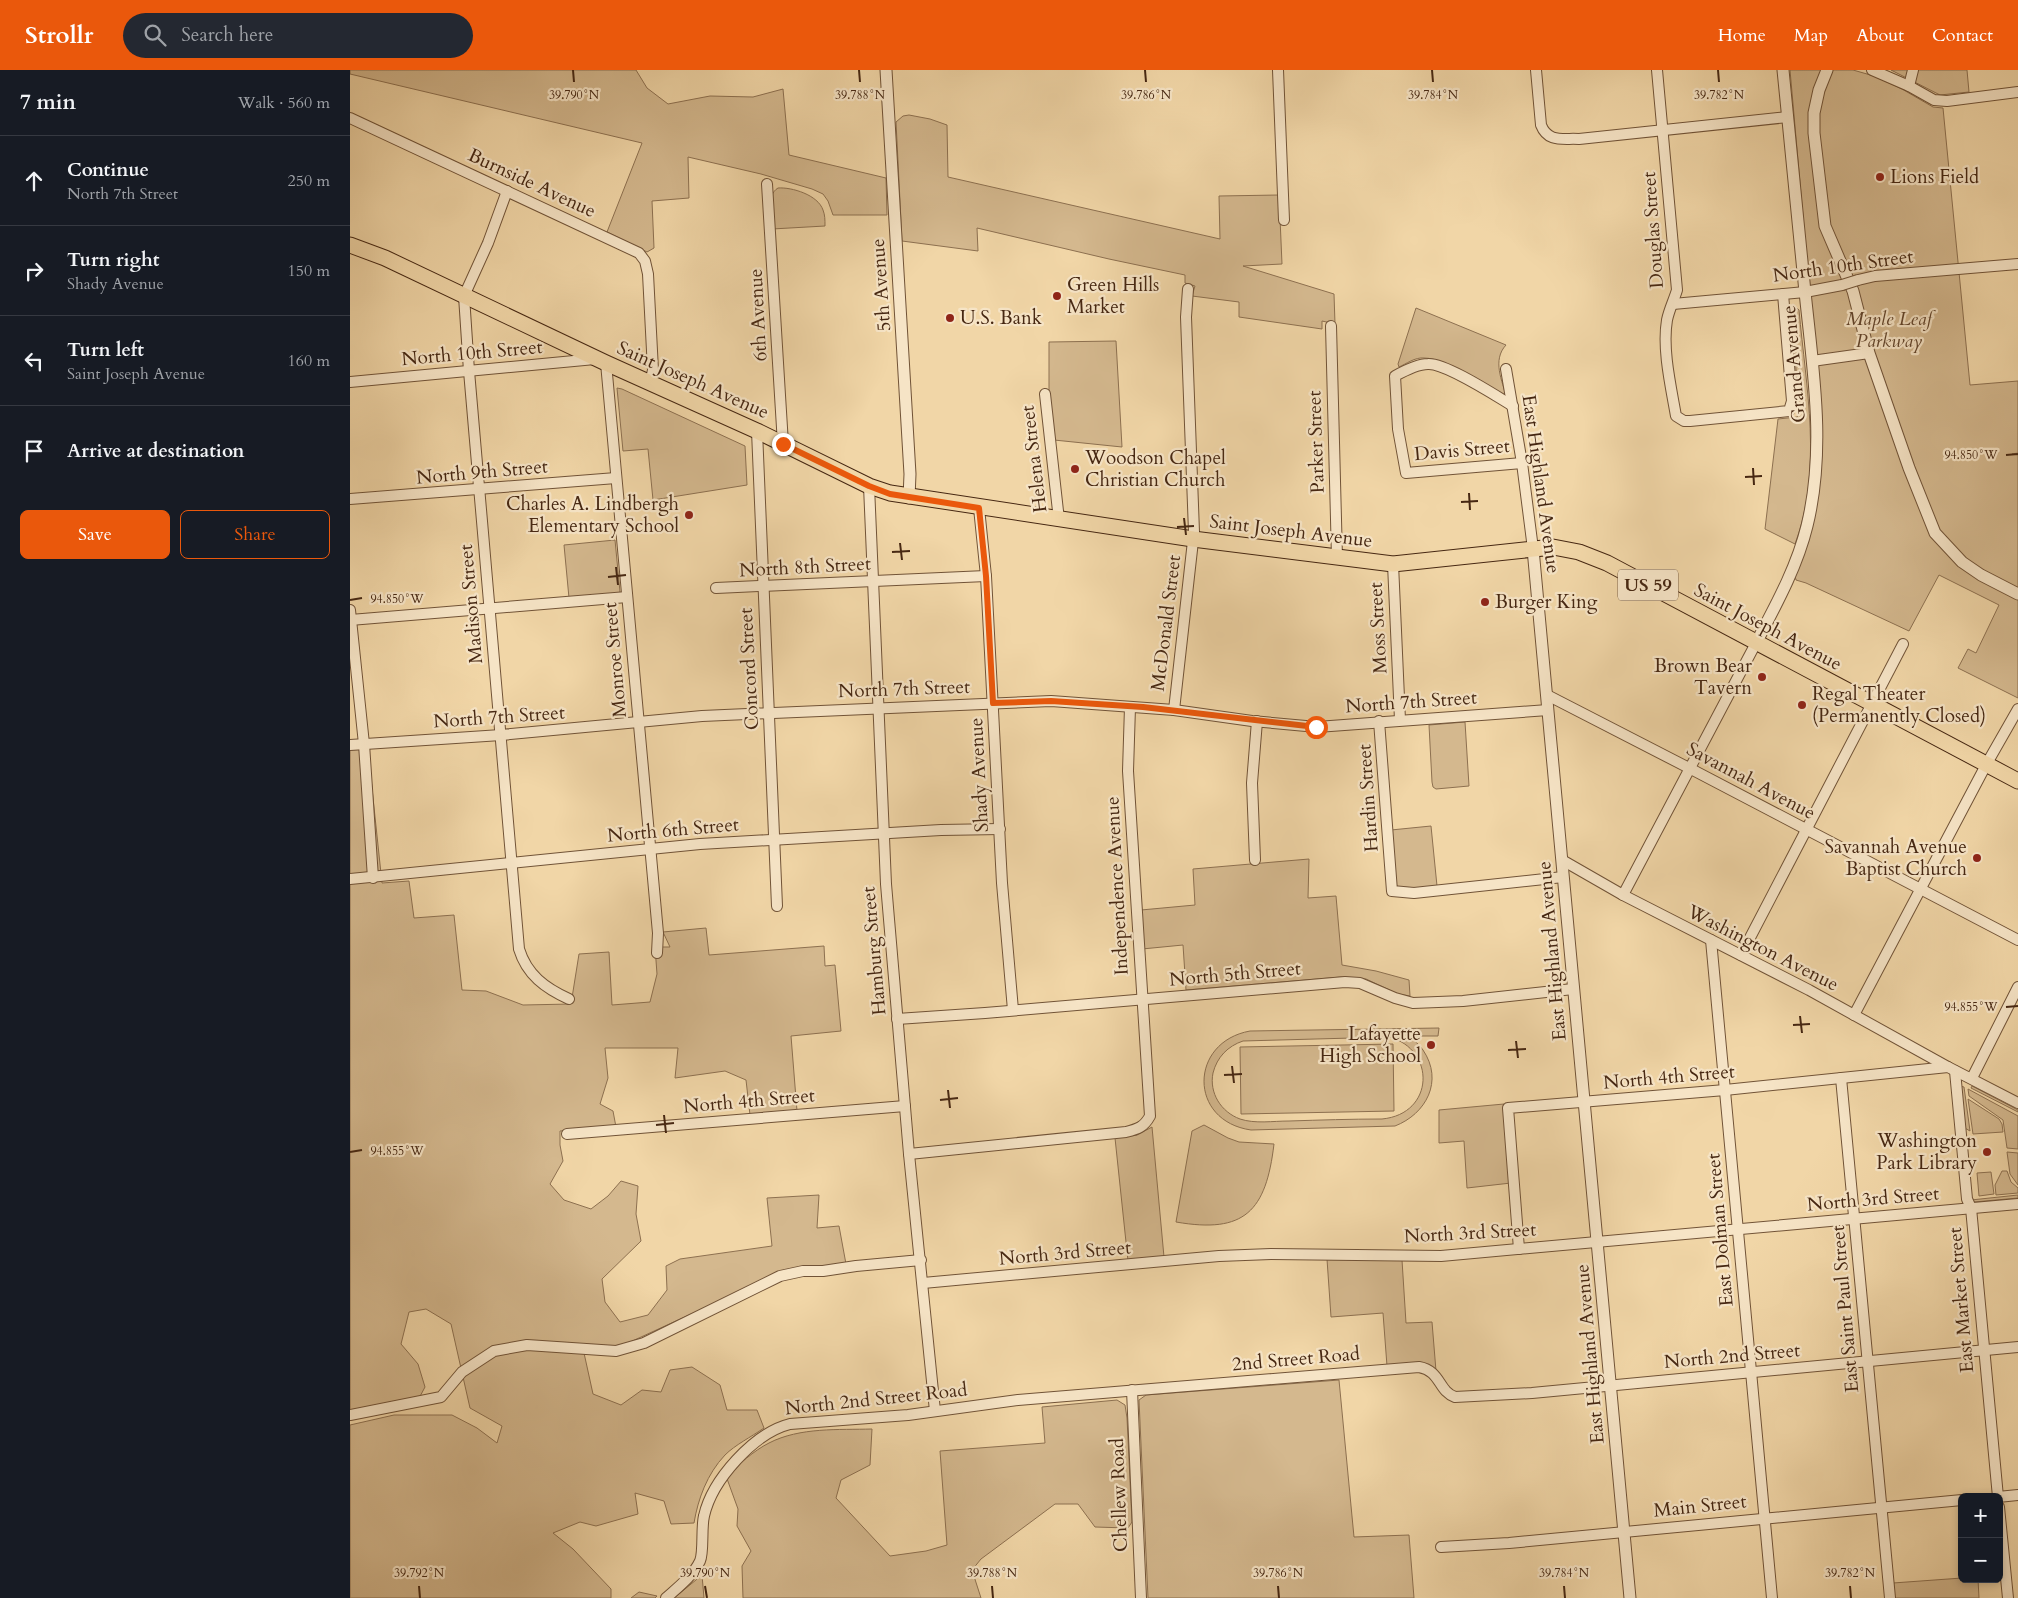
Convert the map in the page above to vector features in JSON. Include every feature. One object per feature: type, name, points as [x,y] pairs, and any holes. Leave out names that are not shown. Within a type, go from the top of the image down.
[{"type":"main road","name":"Saint Joseph Avenue","points":[[350,244],[385,258],[602,361],[757,431],[869,486],[909,498],[1193,539],[1393,564],[1553,547],[1565,548],[1607,563],[2018,782]]},
{"type":"street","name":"5th Avenue","points":[[886,70],[910,474],[909,498]]},
{"type":"street","points":[[1278,70],[1284,220]]},
{"type":"street","points":[[1536,70],[1541,125],[1544,133],[1549,137],[1568,138],[1788,117]]},
{"type":"street","name":"Douglas Street","points":[[1657,70],[1677,290],[1674,304],[1667,318],[1666,334],[1670,382],[1676,416],[1684,421],[1690,421],[1789,411],[1792,401],[1783,294]]},
{"type":"street","name":"Grand Avenue","points":[[1756,643],[1788,581],[1802,545],[1811,508],[1818,441],[1812,360],[1783,70]]},
{"type":"street","points":[[1827,70],[1818,90],[1814,113],[1814,133],[1823,216],[1828,234],[1853,291],[1869,353],[1909,468],[1935,533],[1962,562],[1981,575],[2018,594]]},
{"type":"street","points":[[1872,70],[1909,86],[1934,100],[1947,101],[2018,92]]},
{"type":"street","points":[[1909,86],[1914,70]]},
{"type":"street","name":"Burnside Avenue","points":[[350,118],[639,253],[645,261],[648,274],[653,370],[650,383]]},
{"type":"street","name":"6th Avenue","points":[[767,184],[783,444]]},
{"type":"street","name":"Madison Street","points":[[507,191],[488,243],[464,296],[478,490],[519,949],[524,964],[535,977],[556,993],[569,999]]},
{"type":"street","name":"North 10th Street","points":[[1674,304],[1805,292],[1876,276],[2018,264]]},
{"type":"street","name":"McDonald Street","points":[[1174,710],[1193,539],[1186,317],[1188,289]]},
{"type":"street","name":"Parker Street","points":[[1331,326],[1337,558]]},
{"type":"street","points":[[1812,360],[1869,353]]},
{"type":"street","name":"North 10th Street","points":[[350,382],[602,361]]},
{"type":"street","name":"Monroe Street","points":[[602,361],[616,478],[639,722],[658,933],[657,953]]},
{"type":"street","name":"Davis Street","points":[[1513,406],[1456,373],[1429,363],[1406,369],[1395,376],[1398,429],[1406,473],[1522,463]]},
{"type":"street","name":"East Highland Avenue","points":[[1506,368],[1522,463],[1533,549],[1630,1598]]},
{"type":"street","name":"Helena Street","points":[[1044,394],[1059,520]]},
{"type":"street","name":"Concord Street","points":[[757,431],[762,586],[777,906]]},
{"type":"street","name":"North 9th Street","points":[[350,499],[616,478]]},
{"type":"street","name":"Hamburg Street","points":[[869,486],[886,884],[909,1154],[935,1411]]},
{"type":"street","name":"Shady Avenue","points":[[979,508],[986,576],[1002,882],[1013,1010]]},
{"type":"street","name":"Moss Street","points":[[1393,564],[1400,720]]},
{"type":"street","name":"North 8th Street","points":[[716,588],[986,576]]},
{"type":"street","points":[[373,878],[364,744],[350,617],[627,597]]},
{"type":"street","points":[[1623,895],[1756,643]]},
{"type":"street","points":[[1741,955],[1903,644]]},
{"type":"street","name":"Savannah Avenue","points":[[1547,695],[1691,768],[2018,940]]},
{"type":"street","name":"North 7th Street","points":[[350,745],[501,735],[768,712],[1051,701],[1174,710],[1316,727],[1548,710]]},
{"type":"street","name":"Independence Avenue","points":[[909,1154],[1137,1130],[1145,1125],[1150,1116],[1141,999],[1128,771],[1130,707]]},
{"type":"street","points":[[1854,1015],[1986,765],[2018,709]]},
{"type":"street","points":[[1255,860],[1252,783],[1257,721]]},
{"type":"street","name":"Hardin Street","points":[[1380,721],[1392,891],[1414,893],[1563,877]]},
{"type":"street","name":"North 6th Street","points":[[350,879],[700,844],[941,830],[1000,829]]},
{"type":"street","name":"Washington Avenue","points":[[1562,860],[1623,895],[1741,955],[1951,1069]]},
{"type":"street","name":"East Dolman Street","points":[[1711,940],[1772,1598]]},
{"type":"street","name":"North 5th Street","points":[[897,1019],[1345,982],[1360,984],[1413,1003],[1463,1001],[1573,989]]},
{"type":"street","points":[[2018,987],[1972,1078],[2018,1103]]},
{"type":"street","name":"North 4th Street","points":[[1519,1249],[1508,1108],[1951,1069],[1972,1078]]},
{"type":"street","name":"East Market Street","points":[[1951,1069],[1967,1199],[1970,1208],[1998,1493]]},
{"type":"street","name":"East Saint Paul Street","points":[[1841,1078],[1890,1598]]},
{"type":"street","name":"North 4th Street","points":[[567,1134],[905,1106]]},
{"type":"street","name":"North 3rd Street","points":[[923,1283],[1219,1256],[1271,1254],[1441,1256],[2018,1204]]},
{"type":"street","points":[[350,1416],[441,1397],[462,1372],[494,1351],[527,1345],[616,1351],[644,1344],[780,1276],[920,1260]]},
{"type":"street","name":"North 2nd Street","points":[[1449,1395],[1455,1397],[1532,1392],[2018,1347]]},
{"type":"street","name":"2nd Street Road","points":[[1132,1390],[1419,1366],[1428,1368],[1449,1395]]},
{"type":"street","name":"North 2nd Street Road","points":[[666,1598],[686,1579],[700,1561],[701,1533],[708,1498],[734,1463],[767,1433],[778,1427],[790,1424],[908,1415],[1018,1400],[1132,1390]]},
{"type":"street","name":"Chellew Road","points":[[1132,1390],[1141,1598]]},
{"type":"street","points":[[2003,1496],[2018,1495]]},
{"type":"street","name":"Main Street","points":[[1441,1548],[1958,1500]]},
{"type":"street","points":[[2002,1538],[2008,1598]]},
{"type":"green space","points":[[350,70],[636,70],[647,88],[668,104],[710,96],[753,97],[783,89],[789,155],[886,178],[887,215],[833,215],[828,201],[823,194],[812,189],[761,174],[688,157],[689,198],[652,201],[654,248],[647,252],[607,232],[642,143],[350,74]]},
{"type":"green space","name":"Maple Leaf Parkway","points":[[1790,70],[1853,70],[1874,76],[1902,89],[1933,107],[1943,108],[1970,385],[2018,381],[2018,453],[2012,454],[2018,455],[2018,698],[1958,668],[1968,649],[1976,653],[1999,605],[1939,575],[1909,631],[1796,580],[1795,576],[1819,484],[1822,431]]},
{"type":"green space","points":[[1891,70],[1967,70],[1969,92],[1940,95]]},
{"type":"green space","points":[[909,115],[947,125],[948,177],[1220,239],[1219,196],[1279,195],[1282,264],[1243,266],[1334,294],[1335,324],[1322,321],[1322,329],[1239,317],[1239,302],[1192,296],[1195,286],[1185,283],[1185,275],[977,228],[978,251],[902,241],[896,122],[903,116]]},
{"type":"green space","points":[[778,188],[804,193],[816,200],[823,210],[825,226],[772,229],[771,201],[774,191]]},
{"type":"green space","points":[[1796,307],[1799,310],[1808,399],[1810,458],[1803,516],[1795,544],[1765,529],[1778,419],[1797,417],[1799,414],[1792,310]]},
{"type":"green space","points":[[1416,308],[1506,345],[1500,357],[1499,371],[1507,398],[1455,367],[1433,359],[1417,359],[1399,367],[1398,364]]},
{"type":"green space","points":[[1116,341],[1122,447],[1054,440],[1049,397],[1049,342]]},
{"type":"green space","points":[[617,388],[745,446],[747,485],[653,500],[648,449],[623,451]]},
{"type":"green space","points":[[615,540],[620,592],[617,594],[569,598],[564,545]]},
{"type":"green space","points":[[1465,722],[1469,786],[1436,789],[1433,787],[1432,782],[1429,725]]},
{"type":"green space","points":[[367,741],[382,883],[409,881],[414,918],[454,915],[462,990],[486,991],[523,1005],[571,1004],[579,954],[609,952],[612,1005],[650,1002],[657,974],[655,947],[670,947],[663,932],[706,928],[709,955],[824,946],[825,966],[835,965],[841,1031],[791,1036],[797,1111],[750,1115],[746,1080],[725,1071],[675,1078],[678,1048],[605,1048],[608,1078],[600,1104],[613,1111],[616,1127],[560,1131],[563,1161],[550,1184],[564,1200],[591,1209],[608,1196],[621,1181],[638,1186],[636,1214],[641,1241],[602,1279],[605,1302],[620,1322],[648,1315],[667,1290],[666,1266],[680,1259],[772,1246],[767,1198],[819,1195],[817,1228],[839,1226],[846,1264],[763,1281],[628,1343],[584,1353],[593,1394],[621,1405],[642,1390],[661,1392],[670,1370],[692,1367],[720,1385],[727,1410],[757,1410],[764,1428],[733,1448],[713,1470],[704,1487],[694,1523],[671,1524],[664,1501],[635,1493],[638,1514],[596,1526],[580,1522],[553,1533],[573,1549],[611,1589],[611,1598],[350,1598],[350,1425],[394,1415],[452,1415],[477,1428],[497,1443],[502,1426],[470,1408],[451,1324],[426,1309],[409,1312],[401,1344],[418,1364],[425,1387],[417,1402],[350,1413],[350,742]]},
{"type":"green space","points":[[1431,826],[1437,886],[1419,888],[1398,887],[1395,882],[1391,830]]},
{"type":"green space","points":[[1309,859],[1308,898],[1336,896],[1342,965],[1376,971],[1409,980],[1410,996],[1398,994],[1366,979],[1341,977],[1186,990],[1183,945],[1142,949],[1141,910],[1195,905],[1193,869]]},
{"type":"green space","points":[[1439,1028],[1438,1036],[1410,1036],[1422,1048],[1429,1062],[1432,1073],[1432,1085],[1423,1105],[1406,1121],[1395,1126],[1251,1130],[1230,1124],[1216,1112],[1207,1098],[1204,1081],[1207,1065],[1216,1050],[1230,1038],[1250,1031]],"holes":[[[1389,1037],[1404,1044],[1415,1054],[1421,1067],[1423,1081],[1420,1094],[1412,1106],[1399,1115],[1382,1119],[1246,1121],[1227,1112],[1218,1101],[1213,1088],[1213,1073],[1220,1057],[1228,1049],[1243,1041]]]},
{"type":"green space","points":[[1393,1044],[1394,1111],[1241,1114],[1240,1047]]},
{"type":"green space","points":[[1960,1086],[1964,1087],[1970,1131],[1963,1127]]},
{"type":"green space","points":[[1972,1086],[2018,1110],[2018,1112],[1971,1088]]},
{"type":"green space","points":[[1968,1089],[2018,1116],[2018,1149],[2007,1148],[2003,1120],[1969,1096]]},
{"type":"green space","points":[[1968,1099],[1999,1119],[2003,1132],[1973,1134]]},
{"type":"green space","points":[[1504,1104],[1511,1183],[1467,1188],[1464,1141],[1439,1143],[1439,1110]]},
{"type":"green space","points":[[1204,1125],[1239,1142],[1274,1144],[1265,1186],[1258,1201],[1248,1213],[1235,1220],[1219,1224],[1200,1225],[1176,1222],[1192,1131]]},
{"type":"green space","points":[[1152,1127],[1164,1257],[1128,1261],[1115,1138],[1137,1135]]},
{"type":"green space","points":[[2007,1152],[2018,1153],[2018,1185],[2010,1174]]},
{"type":"green space","points":[[2002,1171],[2007,1171],[2011,1182],[2018,1188],[2018,1193],[1996,1195],[1995,1185]]},
{"type":"green space","points":[[1991,1172],[1994,1194],[1979,1196],[1977,1173]]},
{"type":"green space","points":[[2018,1195],[2018,1198],[1974,1202],[1971,1200]]},
{"type":"green space","points":[[1327,1259],[1402,1260],[1406,1323],[1432,1322],[1436,1371],[1431,1367],[1419,1364],[1387,1366],[1383,1313],[1331,1317]]},
{"type":"green space","points":[[1339,1380],[1354,1537],[1409,1535],[1414,1598],[1148,1598],[1139,1400],[1146,1395]]},
{"type":"green space","points":[[1117,1400],[1125,1405],[1127,1418],[1132,1522],[1128,1528],[1095,1527],[1078,1504],[1055,1504],[981,1559],[972,1570],[981,1598],[743,1598],[742,1566],[751,1551],[737,1526],[738,1509],[726,1476],[763,1446],[794,1434],[872,1429],[870,1465],[841,1480],[836,1498],[890,1556],[926,1551],[947,1545],[940,1451],[1045,1443],[1042,1407]]},
{"type":"green space","points":[[702,1575],[704,1598],[674,1598]]},
{"type":"green space","points":[[1958,1578],[1958,1583],[1978,1583],[1979,1598],[1894,1598],[1893,1583]]},
{"type":"green space","points":[[639,1592],[657,1596],[655,1598],[631,1598]]},
{"type":"place","name":"Lions Field","points":[[1880,177]]},
{"type":"place","name":"Green Hills Market","points":[[1057,296]]},
{"type":"place","name":"U.S. Bank","points":[[950,318]]},
{"type":"place","name":"Woodson Chapel Christian Church","points":[[1075,469]]},
{"type":"place","name":"Charles A. Lindbergh Elementary School","points":[[689,515]]},
{"type":"place","name":"Burger King","points":[[1485,602]]},
{"type":"place","name":"Brown Bear Tavern","points":[[1762,677]]},
{"type":"place","name":"Regal Theater (Permanently Closed)","points":[[1802,705]]},
{"type":"place","name":"Savannah Avenue Baptist Church","points":[[1977,858]]},
{"type":"place","name":"Lafayette High School","points":[[1431,1045]]},
{"type":"place","name":"Washington Park Library","points":[[1987,1152]]},
{"type":"route","points":[[783,444],[869,486],[890,494],[979,508],[986,576],[993,703],[1051,701],[1143,707],[1316,727]]}]
